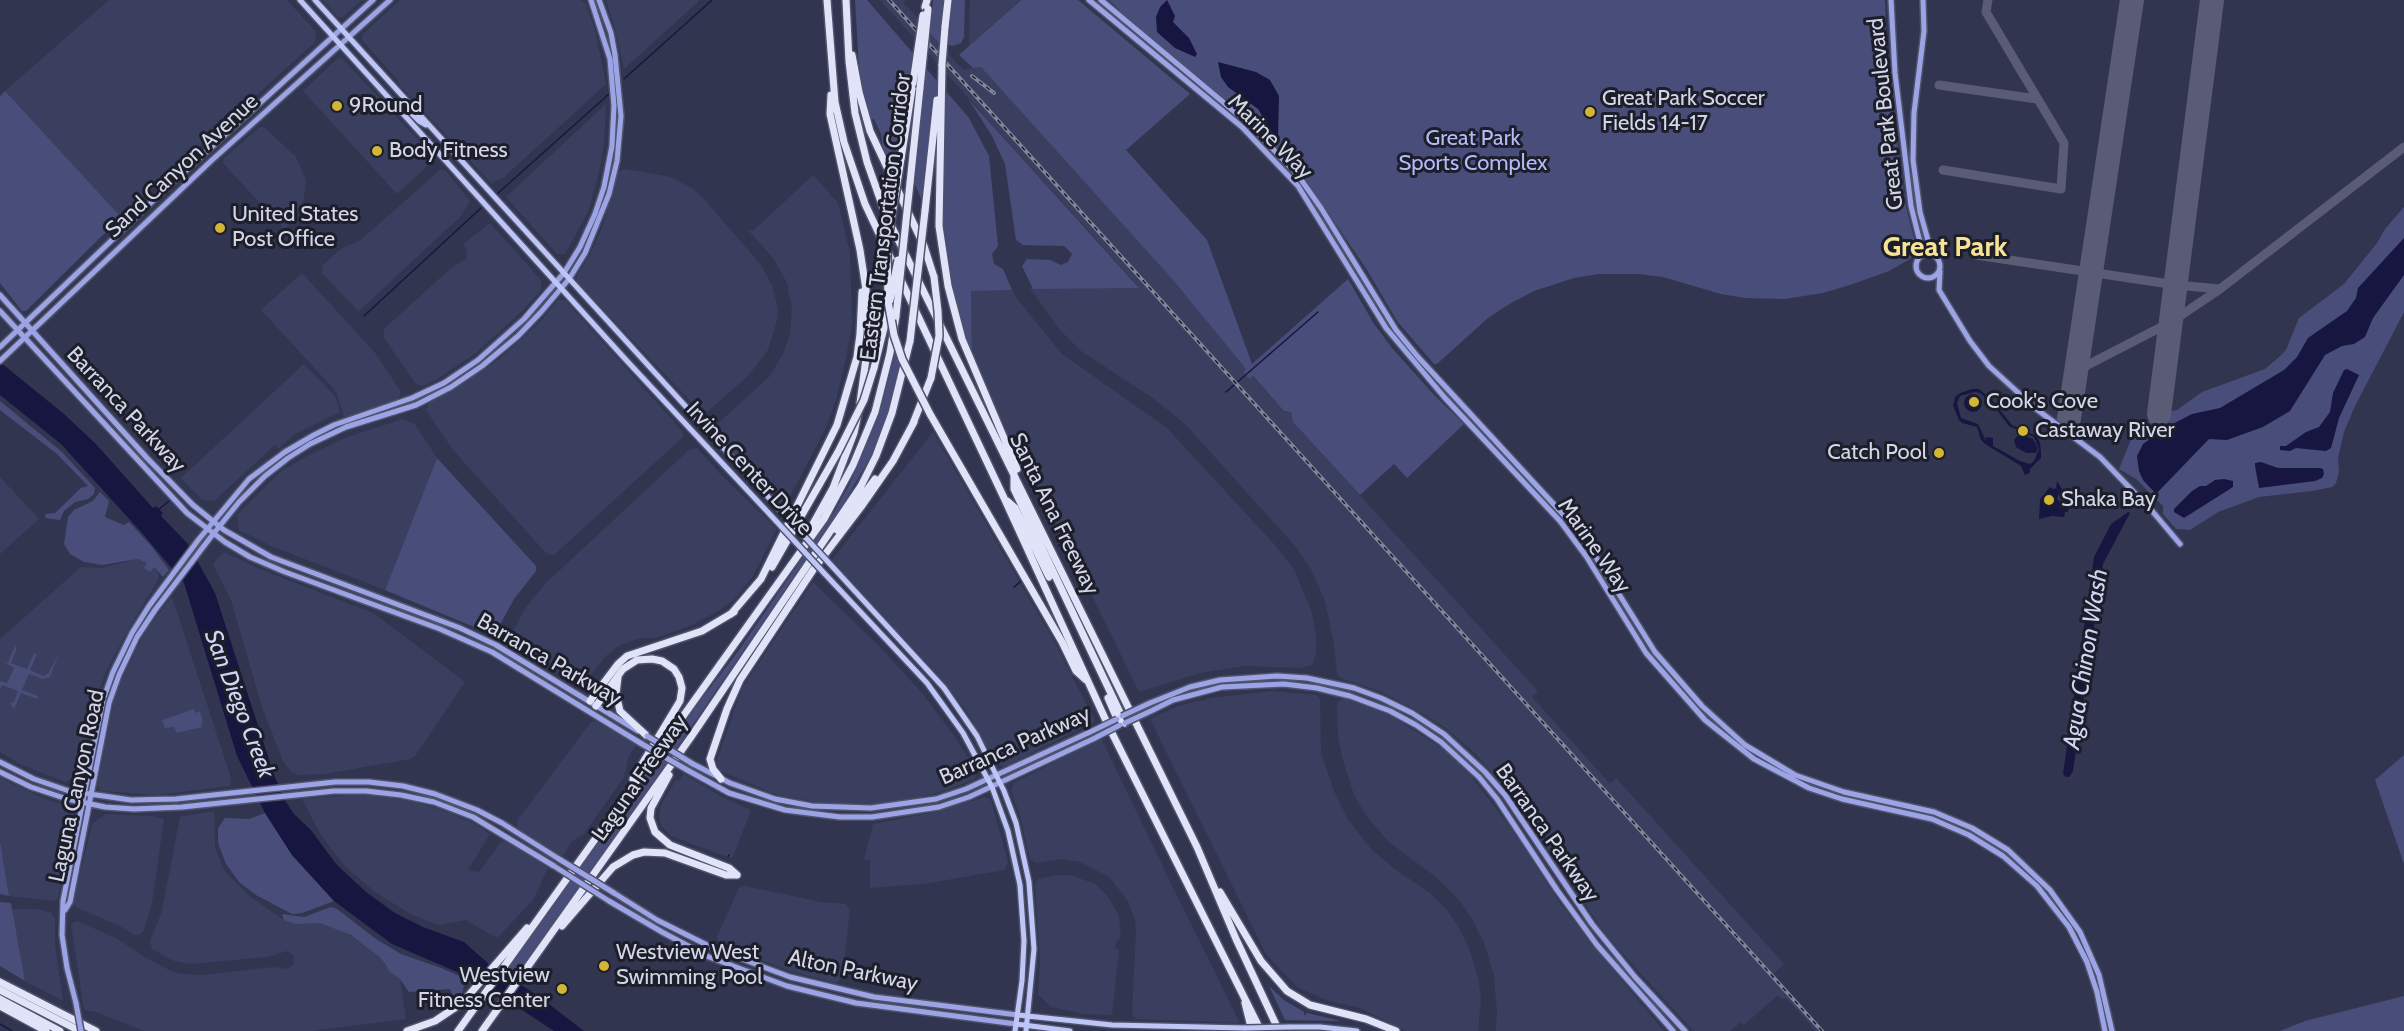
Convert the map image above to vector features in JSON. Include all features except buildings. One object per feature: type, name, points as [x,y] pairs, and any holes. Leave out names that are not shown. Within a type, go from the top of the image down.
[{"type":"highway","name":"Santa Ana Freeway","points":[[827,0],[832,80],[844,142],[865,204],[1088,682],[1261,1031]]},
{"type":"highway","name":"Santa Ana Freeway","points":[[846,0],[849,62],[855,113],[874,184],[913,270],[1014,471],[1197,847],[1236,938],[1280,1031]]},
{"type":"highway","name":"Eastern Transportation Corridor","points":[[824,542],[861,486],[876,456],[892,413],[910,341],[938,112],[948,0]]},
{"type":"highway","points":[[927,4],[887,246],[888,301],[894,335],[902,359],[932,418],[1062,642],[1076,671],[1088,682]]},
{"type":"highway","name":"Eastern Transportation Corridor","points":[[774,589],[824,519],[853,465],[881,393],[896,316],[927,4]]},
{"type":"highway","points":[[721,779],[713,769],[711,759],[727,709],[744,674],[813,570],[893,461],[914,422],[931,378],[939,336],[934,277],[924,246],[870,131],[859,92],[847,23]]},
{"type":"highway","points":[[774,589],[822,512],[854,433],[863,392],[868,344],[866,290],[860,250],[830,114],[832,80]]},
{"type":"highway","points":[[938,112],[939,226],[949,292],[962,339],[1019,472],[1021,486]]},
{"type":"highway","points":[[593,703],[618,664],[627,656],[702,631],[731,614],[750,599],[762,583],[855,419],[874,368],[904,232]]},
{"type":"highway","points":[[731,614],[761,579],[837,425],[848,391],[860,334],[862,289],[860,250]]},
{"type":"highway","points":[[824,542],[835,533],[914,422]]},
{"type":"highway","points":[[1014,471],[1014,489],[1121,721]]},
{"type":"highway","points":[[1005,500],[1015,508],[1093,662]]},
{"type":"highway","name":"Laguna Freeway","points":[[482,1031],[691,737],[824,542]]},
{"type":"highway","name":"Laguna Freeway","points":[[458,1031],[774,589]]},
{"type":"highway","points":[[593,703],[634,661],[655,659],[666,663],[676,672],[681,684],[682,692],[674,714],[603,827]]},
{"type":"highway","points":[[618,675],[616,694],[620,711],[647,736]]},
{"type":"highway","points":[[548,940],[613,867],[633,855],[644,852],[665,853],[724,875],[737,875],[729,868],[664,842],[651,824],[652,804],[691,737]]},
{"type":"highway","points":[[1197,847],[1221,894],[1261,961],[1281,986],[1296,998],[1310,1005],[1366,1019],[1396,1031]]},
{"type":"highway","points":[[407,1031],[428,1024],[449,1012],[480,984],[548,900],[559,890]]},
{"type":"highway","points":[[1236,938],[1287,1029]]},
{"type":"highway","points":[[0,982],[96,1031]]},
{"type":"highway","points":[[0,990],[80,1031]]},
{"type":"highway","points":[[1245,998],[1248,1030]]},
{"type":"highway","points":[[0,999],[60,1031]]},
{"type":"highway","points":[[0,1006],[46,1031]]},
{"type":"highway","points":[[10,1012],[37,1031]]},
{"type":"main road","name":"Irvine Center Drive","points":[[300,0],[482,202],[927,683],[963,734],[992,787],[1008,831],[1020,885],[1024,941],[1016,1028]]},
{"type":"main road","name":"Irvine Center Drive","points":[[315,0],[944,688],[977,736],[998,776],[1016,823],[1029,882],[1034,949],[1027,1028]]},
{"type":"main road","name":"Sand Canyon Avenue","points":[[0,347],[150,204],[373,0]]},
{"type":"main road","name":"Sand Canyon Avenue","points":[[2,358],[212,160],[390,0]]},
{"type":"main road","name":"Laguna Canyon Road","points":[[591,0],[615,73]]},
{"type":"main road","name":"Laguna Canyon Road","points":[[80,1031],[62,935],[64,912],[70,902],[85,803],[109,703],[119,675],[137,638],[154,610],[197,555],[239,502],[265,476],[310,444],[346,427],[416,405],[451,387],[482,366],[518,336],[569,279],[592,238],[609,194],[619,142],[611,33],[599,0]]},
{"type":"main road","name":"Marine Way","points":[[1089,0],[1242,127],[1298,186],[1386,328],[1445,398],[1560,520],[1582,550],[1655,665],[1694,708],[1723,736],[1760,763],[1793,781],[1825,794],[1922,816],[1947,825],[1987,845],[2024,874],[2055,907],[2078,944],[2097,992],[2104,1031]]},
{"type":"main road","name":"Marine Way","points":[[1101,0],[1248,123],[1297,174],[1321,208],[1396,330],[1572,524],[1654,652],[1682,685],[1745,745],[1795,774],[1827,787],[1915,807],[1950,818],[1991,839],[2030,868],[2067,911],[2085,941],[2102,983],[2112,1031]]},
{"type":"main road","name":"Great Park Boulevard","points":[[1891,0],[1892,49],[1911,206],[1922,247],[1918,259]]},
{"type":"main road","name":"Great Park Boulevard","points":[[1923,0],[1924,31],[1914,113],[1913,160],[1920,213],[1929,245],[1936,257]]},
{"type":"main road","name":"Laguna Canyon Road","points":[[87,795],[103,700],[113,672],[140,619],[207,528],[249,479],[285,452],[334,425],[412,398],[444,383],[478,360],[524,319],[564,273],[594,218],[604,187],[613,139],[617,96]]},
{"type":"main road","points":[[395,104],[404,106],[419,121],[430,127]]},
{"type":"main road","points":[[1940,272],[1931,279],[1922,277],[1916,269],[1918,259],[1928,254],[1936,257],[1940,263],[1940,272],[1939,290],[1970,341],[1989,366],[2035,408],[2100,457],[2180,544]]},
{"type":"main road","name":"Barranca Parkway","points":[[0,295],[30,331],[147,458],[213,521],[245,544],[271,557],[487,640],[693,764],[721,779],[766,796],[799,804],[839,808],[871,808],[936,799],[998,776],[1088,733],[1194,693],[1222,687],[1284,684],[1317,688],[1350,696],[1390,711],[1441,742],[1479,777],[1597,945],[1685,1031]]},
{"type":"main road","name":"Barranca Parkway","points":[[0,310],[187,513],[214,534],[250,557],[285,572],[440,629],[492,652],[688,771],[729,793],[762,804],[840,818],[882,816],[939,807],[992,787],[1092,739],[1150,703],[1190,687],[1220,680],[1285,676],[1324,681],[1354,688],[1381,698],[1412,713],[1444,734],[1485,772],[1505,795],[1592,924],[1673,1031]]},
{"type":"main road","points":[[1623,616],[1630,613]]},
{"type":"main road","name":"Alton Parkway","points":[[0,762],[43,782],[87,795],[146,801],[360,782],[392,784],[424,791],[477,810],[502,823],[657,920],[714,949],[790,977],[874,997],[1112,1025],[1222,1030],[1320,1027],[1357,1031]]},
{"type":"main road","name":"Alton Parkway","points":[[0,772],[40,790],[85,803],[121,808],[152,809],[366,791],[424,800],[483,822],[662,933],[709,957],[787,986],[867,1005],[1016,1028],[1070,1031]]},
{"type":"shaded area","points":[[109,0],[287,0],[316,32],[315,42],[121,217],[5,91]]},
{"type":"shaded area","points":[[323,0],[362,0],[343,17],[338,17]]},
{"type":"shaded area","points":[[400,0],[580,0],[586,4],[595,30],[606,84],[503,178],[491,183],[400,86],[396,78],[362,40],[363,34]]},
{"type":"shaded area","points":[[606,0],[700,0],[624,69]]},
{"type":"shaded area","points":[[880,0],[905,0],[904,3],[963,70],[981,66],[1175,281],[1246,369],[1243,372],[1249,378],[1252,376],[1284,411],[1291,412],[1293,422],[1538,691],[1532,697],[1610,784],[1616,778],[1784,964],[1772,975],[1823,1031],[1816,1031],[1786,998],[1782,999],[1778,995],[1744,1025],[1741,1022],[1730,1031],[1693,1031],[1607,936],[1510,794],[1476,754],[1447,729],[1425,715],[1382,692],[1341,678],[1337,674],[1334,644],[1325,601],[1312,571],[1296,547],[1185,424],[1154,399],[1081,351],[1059,329],[1030,288],[1139,287]]},
{"type":"shaded area","points":[[970,0],[1020,0],[969,46]]},
{"type":"shaded area","points":[[338,58],[343,59],[434,157],[433,161],[397,194],[303,91]]},
{"type":"shaded area","points":[[606,104],[604,144],[588,212],[565,254],[557,254],[506,197]]},
{"type":"shaded area","points":[[264,127],[296,157],[306,180],[303,203],[297,216],[284,229],[223,163],[224,158],[259,128]]},
{"type":"shaded area","points":[[441,169],[445,170],[470,201],[461,216],[359,311],[357,310],[322,273],[323,265],[341,249],[359,241]]},
{"type":"shaded area","points":[[625,169],[671,177],[692,188],[761,265],[773,288],[778,310],[768,350],[748,376],[708,411],[700,411],[577,282],[576,277],[591,253],[603,225],[617,173]]},
{"type":"shaded area","points":[[813,175],[838,203],[850,253],[852,323],[836,400],[826,428],[784,508],[713,435],[714,427],[770,376],[783,354],[790,335],[792,309],[787,283],[774,259],[748,230],[754,230]]},
{"type":"shaded area","points":[[490,223],[541,280],[541,290],[524,309],[476,353],[437,379],[423,386],[416,384],[384,338],[384,329],[452,267],[466,259],[467,249],[463,244]]},
{"type":"shaded area","points":[[302,273],[376,354],[401,392],[398,400],[344,417],[337,394],[332,387],[261,310]]},
{"type":"shaded area","points":[[971,290],[1012,290],[1062,354],[1167,428],[1274,544],[1294,569],[1311,610],[1316,635],[1316,654],[1312,665],[1302,668],[1245,666],[1200,673],[1139,692],[1062,534],[1057,530],[1023,468],[972,354]]},
{"type":"shaded area","points":[[558,300],[565,300],[683,432],[683,437],[554,555],[547,554],[453,450],[426,410],[429,402],[498,360],[540,322]]},
{"type":"shaded area","points":[[304,364],[335,396],[340,412],[295,434],[278,449],[275,445],[214,501],[202,500],[181,478]]},
{"type":"shaded area","points":[[403,419],[414,423],[437,458],[385,590],[271,546],[239,530],[237,515],[280,472],[347,437]]},
{"type":"shaded area","points":[[933,432],[1055,643],[1095,721],[1004,767],[996,763],[966,710],[938,675],[832,560]]},
{"type":"shaded area","points":[[697,448],[720,474],[777,529],[753,576],[734,600],[690,626],[655,638],[640,638],[620,645],[606,656],[583,685],[507,643],[526,607],[546,583],[690,449]]},
{"type":"shaded area","points":[[0,477],[39,519],[0,554]]},
{"type":"shaded area","points":[[224,552],[257,568],[373,613],[465,682],[415,756],[411,759],[324,774],[298,775],[291,772],[283,761],[263,710],[231,600],[213,564]]},
{"type":"shaded area","points":[[138,559],[151,565],[158,572],[158,580],[130,626],[104,676],[93,710],[81,775],[65,782],[20,764],[0,752],[0,639],[81,567],[102,568]]},
{"type":"shaded area","points":[[813,582],[881,648],[922,693],[955,737],[977,772],[975,779],[921,797],[879,804],[842,804],[778,795],[718,770],[717,760],[742,688]]},
{"type":"shaded area","points":[[172,597],[231,778],[230,786],[156,795],[101,791],[97,785],[114,701],[145,631]]},
{"type":"shaded area","points":[[1272,691],[1316,695],[1320,699],[1321,753],[1334,791],[1349,821],[1371,849],[1396,870],[1430,893],[1446,909],[1458,926],[1470,951],[1478,978],[1481,999],[1478,1031],[1406,1031],[1360,1008],[1326,1000],[1297,987],[1266,954],[1150,719],[1178,706],[1212,698]]},
{"type":"shaded area","points":[[1343,698],[1391,716],[1446,751],[1469,774],[1511,828],[1557,899],[1596,950],[1664,1031],[1496,1031],[1494,975],[1484,943],[1472,919],[1459,900],[1436,877],[1390,843],[1367,817],[1354,795],[1338,736],[1337,703]]},
{"type":"shaded area","points":[[596,721],[637,745],[629,755],[624,777],[584,834],[571,842],[563,856],[518,828],[517,821],[591,722]]},
{"type":"shaded area","points":[[1101,738],[1240,1023],[1136,1019],[1132,1014],[1136,930],[1128,901],[1110,878],[1080,862],[1062,859],[1036,863],[1030,859],[1011,790],[1014,783]]},
{"type":"shaded area","points":[[684,774],[722,797],[751,810],[733,857],[730,858],[671,836],[661,825],[659,815],[661,805],[676,780],[679,781]]},
{"type":"shaded area","points":[[0,778],[47,800],[71,807],[76,813],[58,898],[53,901],[9,896],[0,841]]},
{"type":"shaded area","points":[[360,794],[416,802],[448,812],[475,824],[490,834],[468,870],[479,872],[501,842],[507,841],[548,868],[533,900],[497,938],[465,920],[439,925],[412,915],[375,892],[345,866],[321,835],[302,799]]},
{"type":"shaded area","points":[[985,797],[991,800],[1008,862],[1005,870],[923,884],[870,888],[870,860],[864,860],[873,824],[931,813]]},
{"type":"shaded area","points":[[214,811],[215,847],[223,868],[230,877],[252,898],[284,920],[320,923],[340,929],[367,946],[385,963],[389,971],[400,979],[406,1019],[311,1031],[145,1031],[96,1012],[84,1010],[71,924],[77,921],[116,938],[146,958],[173,972],[182,974],[201,975],[274,967],[287,969],[294,964],[294,956],[287,951],[268,957],[190,964],[174,961],[152,949],[150,941],[162,911],[180,817]]},
{"type":"shaded area","points":[[106,814],[153,816],[164,819],[152,903],[143,932],[139,935],[134,935],[73,904],[92,824]]},
{"type":"shaded area","points":[[1071,875],[1095,884],[1107,895],[1119,916],[1121,938],[1117,940],[1115,948],[1119,950],[1112,1015],[1084,1014],[1051,1007],[1038,994],[1040,962],[1035,884],[1038,879]]},
{"type":"shaded area","points":[[745,886],[821,902],[845,904],[850,910],[842,978],[836,983],[793,972],[719,944],[717,937],[739,888]]},
{"type":"shaded area","points":[[12,909],[36,909],[52,913],[55,919],[55,945],[63,1001],[25,981]]},
{"type":"green space","points":[[855,0],[867,0],[969,118],[989,156],[998,246],[992,254],[994,264],[1003,269],[1012,290],[971,291],[972,354],[956,306],[944,230],[944,110],[934,103],[923,203],[913,180],[923,90],[909,81],[894,176],[883,151],[881,134],[874,119],[870,120],[864,100],[859,67]]},
{"type":"green space","points":[[933,0],[943,0],[939,43],[930,33]]},
{"type":"green space","points":[[952,0],[965,0],[964,37],[961,43],[953,46],[948,45]]},
{"type":"green space","points":[[1021,0],[1078,0],[1190,94],[1126,150],[1207,240],[1252,364],[1348,279],[1374,324],[1392,348],[1464,424],[1407,478],[1394,464],[1360,495],[1293,422],[1291,412],[1284,411],[1253,376],[1249,379],[1243,372],[1246,369],[1174,281],[981,67],[973,68],[959,55]]},
{"type":"green space","name":"Great Park Sports Complex","points":[[1109,0],[1885,0],[1887,64],[1906,207],[1916,246],[1915,253],[1910,259],[1889,271],[1853,284],[1823,293],[1785,299],[1745,298],[1721,294],[1663,277],[1638,274],[1598,274],[1574,278],[1534,291],[1511,303],[1488,318],[1437,364],[1434,364],[1397,321],[1367,270],[1306,180],[1261,130],[1148,37]]},
{"type":"green space","points":[[5,91],[121,217],[26,311],[22,311],[0,283],[0,96]]},
{"type":"green space","points":[[969,100],[1139,288],[1033,289],[1022,266],[1027,259],[1050,260],[1061,265],[1068,262],[1072,254],[1064,246],[1023,245],[1016,240],[1005,164],[992,136]]},
{"type":"green space","points":[[2404,207],[2404,312],[2344,432],[2338,458],[2339,472],[2336,483],[2332,487],[2312,491],[2259,497],[2218,512],[2190,530],[2176,529],[2163,514],[2163,506],[2136,479],[2119,469],[2134,432],[2159,414],[2177,410],[2202,392],[2265,369],[2286,350],[2299,318],[2344,284]]},
{"type":"green space","points":[[907,346],[884,425],[872,454],[841,508],[622,828],[515,978],[506,970],[652,764],[739,650],[834,512],[849,485],[871,435],[885,393],[896,348]]},
{"type":"green space","points":[[0,401],[62,452],[95,488],[94,494],[88,499],[75,502],[64,511],[60,520],[45,518],[46,514],[55,513],[81,488],[88,486],[57,454],[0,410]]},
{"type":"green space","points":[[437,458],[536,566],[536,571],[514,599],[496,632],[491,634],[385,590]]},
{"type":"green space","points":[[100,492],[109,501],[105,517],[124,525],[129,522],[169,570],[163,577],[154,567],[150,572],[144,568],[147,563],[138,559],[102,565],[84,562],[70,554],[64,544],[68,517],[74,510],[93,501]]},
{"type":"green space","points":[[15,646],[17,648],[11,663],[27,669],[34,653],[37,654],[30,670],[43,676],[48,674],[59,653],[50,677],[42,679],[29,674],[22,690],[38,696],[37,699],[21,693],[14,709],[10,703],[14,702],[18,691],[2,685],[0,690],[0,681],[7,683],[14,668],[0,660],[8,663]]},
{"type":"green space","points":[[194,709],[195,713],[200,711],[202,727],[177,733],[174,727],[165,728],[162,720]]},
{"type":"green space","points":[[2404,755],[2404,864],[2375,780]]},
{"type":"green space","points":[[265,813],[292,855],[334,901],[302,913],[292,914],[256,895],[240,883],[226,864],[218,843],[218,828],[225,818],[249,819]]},
{"type":"green space","points":[[0,841],[9,896],[0,894]]},
{"type":"green space","points":[[0,902],[11,903],[25,981],[0,966]]},
{"type":"green space","points":[[331,907],[401,954],[473,982],[464,985],[462,994],[455,1001],[450,989],[409,992],[378,956],[351,935],[320,923],[295,924],[284,920],[282,914],[304,917]]},
{"type":"green space","points":[[1269,986],[1284,1000],[1304,1012],[1304,1016],[1307,1013],[1341,1021],[1285,1020]]},
{"type":"green space","points":[[2404,996],[2404,1031],[2280,1031],[2305,1021]]},
{"type":"water","points":[[1167,0],[1175,16],[1173,22],[1189,38],[1197,54],[1195,57],[1175,48],[1157,32],[1156,17],[1160,7]]},
{"type":"water","points":[[1218,62],[1256,72],[1270,80],[1279,96],[1278,137],[1275,137],[1258,109],[1228,87],[1221,77]]},
{"type":"water","points":[[2404,238],[2404,275],[2373,318],[2365,337],[2354,344],[2342,346],[2325,355],[2290,411],[2263,427],[2227,440],[2209,439],[2156,494],[2143,480],[2139,471],[2137,456],[2143,444],[2167,427],[2192,414],[2220,408],[2284,370],[2297,357],[2308,338],[2347,311],[2356,298],[2358,288]]},
{"type":"water","name":"San Diego Creek","points":[[0,362],[64,414],[95,443],[153,508],[156,506],[163,513],[161,516],[188,544],[215,593],[274,775],[286,802],[294,814],[311,830],[336,864],[366,892],[395,913],[423,927],[464,942],[490,965],[537,995],[584,1031],[554,1031],[478,981],[392,944],[334,901],[292,855],[265,813],[237,756],[184,583],[61,444],[0,395]]},
{"type":"water","points":[[2347,369],[2359,375],[2339,418],[2331,448],[2326,451],[2296,448],[2290,451],[2280,450],[2280,446],[2286,446],[2306,432],[2319,427],[2330,412],[2333,393],[2344,370]]},
{"type":"water","name":"Castaway River","points":[[1979,389],[1991,399],[2012,425],[2036,436],[2040,442],[2041,458],[2030,469],[2030,473],[2025,475],[2021,466],[1985,444],[1981,440],[1977,427],[1959,420],[1953,406],[1955,397],[1960,393]],"holes":[[[1980,393],[1991,402],[2009,426],[2034,437],[2039,449],[2034,461],[2030,464],[1993,446],[1993,438],[1986,437],[1986,441],[1978,424],[1961,418],[1957,403],[1960,396]]]},
{"type":"water","name":"Cook's Cove","points":[[1969,394],[1977,394],[1982,399],[1980,410],[1969,412],[1964,407],[1964,399]]},
{"type":"water","points":[[2019,434],[2033,439],[2038,448],[2036,453],[2026,453],[2016,447],[2014,440]]},
{"type":"water","points":[[2261,462],[2278,468],[2320,468],[2323,469],[2324,474],[2322,478],[2315,481],[2259,488],[2255,463]]},
{"type":"water","points":[[2215,480],[2233,481],[2233,487],[2184,518],[2174,512],[2174,509],[2192,491]]},
{"type":"water","name":"Shaka Bay","points":[[2057,481],[2064,492],[2057,498],[2060,503],[2069,506],[2068,512],[2065,512],[2064,517],[2052,516],[2039,519],[2040,499],[2050,487],[2056,488]]},
{"type":"water","name":"Agua Chinon Wash","points":[[2128,512],[2130,513],[2103,564],[2073,771],[2069,777],[2066,777],[2063,774],[2094,557],[2111,524]]},
{"type":"waterway","points":[[624,79],[712,0]]},
{"type":"waterway","points":[[497,194],[609,94]]},
{"type":"waterway","points":[[364,316],[481,208]]},
{"type":"waterway","points":[[1226,392],[1318,312]]},
{"type":"waterway","points":[[158,510],[169,501]]},
{"type":"waterway","points":[[1058,546],[1064,541]]},
{"type":"waterway","points":[[1014,587],[1021,581]]},
{"type":"waterway","points":[[0,1024],[12,1031]]},
{"type":"taxiway","points":[[1943,170],[2061,189],[2064,143],[1986,12],[1988,0]]},
{"type":"taxiway","points":[[1939,85],[2037,99]]},
{"type":"taxiway","points":[[1976,255],[2176,285],[2220,289],[2404,147]]},
{"type":"taxiway","points":[[2076,371],[2171,322],[2220,289]]},
{"type":"runway","points":[[2068,425],[2132,0]]},
{"type":"runway","points":[[2159,414],[2212,0]]},
{"type":"railway","points":[[889,0],[1822,1031]]},
{"type":"railway","points":[[972,76],[994,93]]},
{"type":"place","name":"9Round","points":[[337,106]]},
{"type":"place","name":"Great Park Soccer Fields 14-17","points":[[1590,112]]},
{"type":"place","name":"Body Fitness","points":[[377,151]]},
{"type":"place","name":"United States Post Office","points":[[220,228]]},
{"type":"place","name":"Cook's Cove","points":[[1974,402]]},
{"type":"place","name":"Castaway River","points":[[2023,431]]},
{"type":"place","name":"Catch Pool","points":[[1939,453]]},
{"type":"place","name":"Shaka Bay","points":[[2049,500]]},
{"type":"place","name":"Westview West Swimming Pool","points":[[604,966]]},
{"type":"place","name":"Westview Fitness Center","points":[[562,989]]},
{"type":"district","name":"Great Park","points":[[1945,248]]}]
